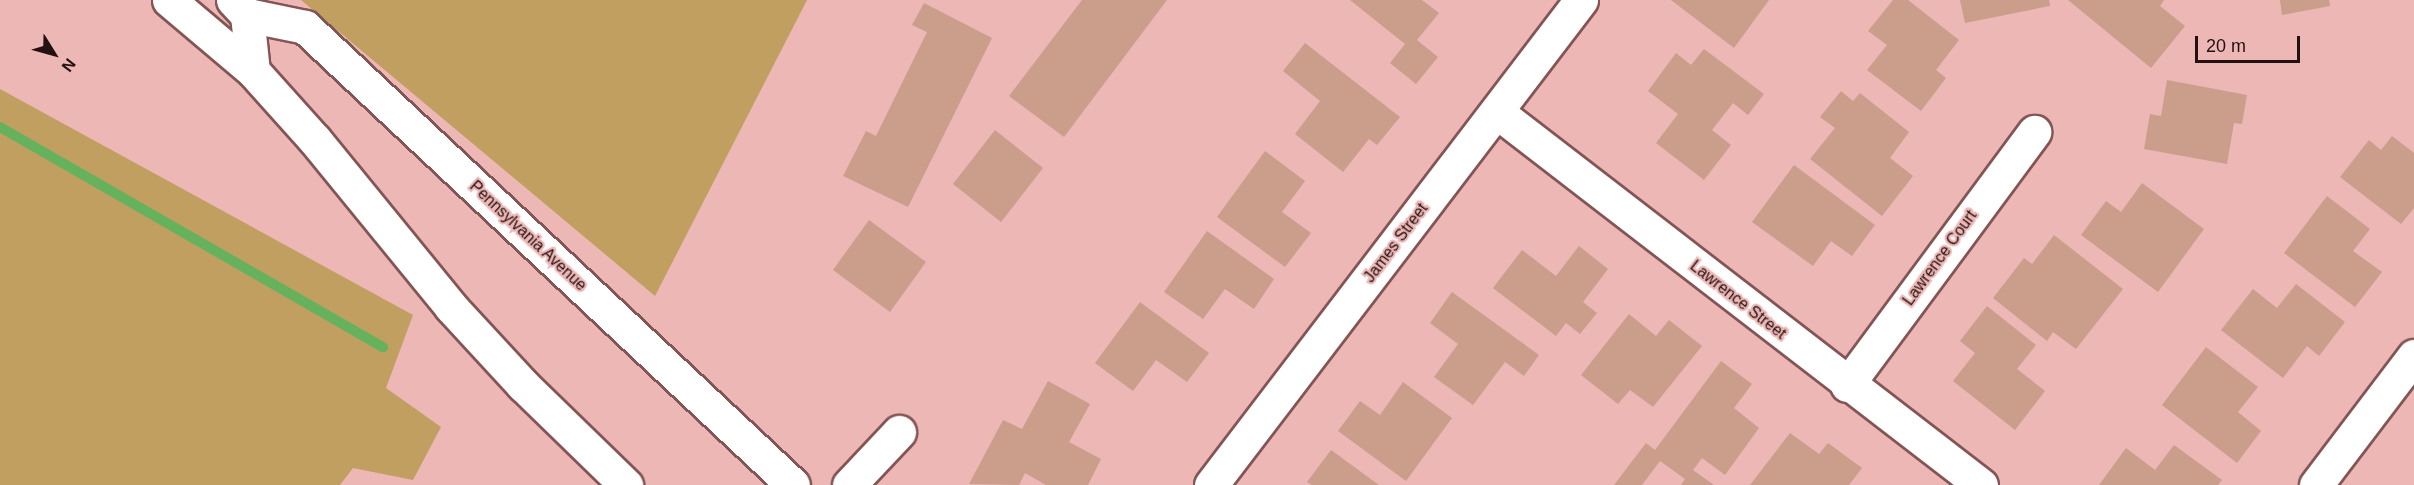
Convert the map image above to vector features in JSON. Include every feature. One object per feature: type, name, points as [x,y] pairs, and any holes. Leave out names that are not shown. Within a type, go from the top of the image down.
[{"type":"main road","points":[[169,0],[253,72],[315,140],[451,307],[523,385],[626,485]]},
{"type":"main road","name":"James Street","points":[[1211,485],[1581,0]]},
{"type":"main road","name":"Pennsylvania Avenue","points":[[253,72],[240,7],[305,27],[793,485]]},
{"type":"main road","name":"Lawrence Street","points":[[1497,112],[1847,385],[1981,485]]},
{"type":"main road","name":"Lawrence Court","points":[[1847,385],[2034,132]]},
{"type":"main road","points":[[2316,485],[2414,356]]},
{"type":"main road","points":[[849,485],[900,432]]},
{"type":"shaded area","points":[[301,0],[807,0],[655,296]]},
{"type":"shaded area","points":[[0,89],[413,315],[386,388],[441,427],[413,480],[353,468],[340,485],[0,485]]},
{"type":"building","points":[[1082,0],[1167,0],[1064,137],[1009,96]]},
{"type":"building","points":[[1350,0],[1422,0],[1439,13],[1417,40],[1438,57],[1416,84],[1390,63],[1405,44]]},
{"type":"building","points":[[1671,0],[1769,0],[1734,48]]},
{"type":"building","points":[[1893,0],[1908,0],[1959,40],[1936,70],[1946,78],[1921,111],[1867,70],[1887,45],[1868,31]]},
{"type":"building","points":[[1960,0],[2049,0],[2050,6],[1965,23]]},
{"type":"building","points":[[2068,0],[2164,0],[2160,6],[2185,26],[2151,68]]},
{"type":"building","points":[[2280,0],[2329,0],[2330,6],[2282,15]]},
{"type":"building","points":[[924,3],[992,38],[908,207],[843,176],[866,131],[876,136],[927,32],[912,25]]},
{"type":"building","points":[[1305,43],[1400,117],[1377,145],[1369,139],[1343,172],[1295,134],[1320,101],[1283,71]]},
{"type":"building","points":[[1704,49],[1764,94],[1748,115],[1733,103],[1712,130],[1731,145],[1704,180],[1656,143],[1678,114],[1648,91],[1676,53],[1691,65]]},
{"type":"building","points":[[2167,80],[2247,95],[2242,124],[2234,123],[2227,164],[2144,149],[2150,114],[2161,116]]},
{"type":"building","points":[[1841,91],[1853,101],[1860,93],[1909,132],[1890,158],[1913,176],[1882,216],[1810,159],[1835,128],[1820,117]]},
{"type":"building","points":[[995,130],[1043,168],[1001,222],[953,184]]},
{"type":"building","points":[[2392,136],[2414,153],[2414,208],[2401,224],[2340,177],[2369,140],[2381,150]]},
{"type":"building","points":[[1265,151],[1305,181],[1282,212],[1311,233],[1285,267],[1217,217]]},
{"type":"building","points":[[1794,165],[1875,225],[1852,256],[1831,241],[1813,266],[1752,222]]},
{"type":"building","points":[[2142,183],[2204,229],[2158,292],[2081,235],[2106,201],[2121,212]]},
{"type":"building","points":[[2327,196],[2370,229],[2353,251],[2382,272],[2355,307],[2284,253]]},
{"type":"building","points":[[869,220],[926,262],[890,312],[833,270]]},
{"type":"building","points":[[1207,231],[1274,279],[1254,309],[1225,289],[1203,319],[1164,292]]},
{"type":"building","points":[[2054,235],[2123,289],[2076,349],[2053,332],[2047,341],[1993,298],[2024,258],[2032,264]]},
{"type":"building","points":[[1579,246],[1608,269],[1583,302],[1597,313],[1580,334],[1566,323],[1556,336],[1493,288],[1522,250],[1556,276]]},
{"type":"building","points":[[2296,284],[2345,322],[2319,356],[2307,346],[2283,378],[2221,330],[2253,289],[2277,308]]},
{"type":"building","points":[[1452,292],[1539,355],[1524,376],[1505,362],[1473,405],[1434,377],[1458,344],[1430,323]]},
{"type":"building","points":[[1140,302],[1209,353],[1187,382],[1156,360],[1133,391],[1095,363]]},
{"type":"building","points":[[1987,306],[2036,345],[2017,369],[2045,391],[2015,430],[1953,381],[1975,353],[1960,341]]},
{"type":"building","points":[[1629,314],[1656,336],[1669,320],[1702,346],[1653,407],[1630,390],[1618,404],[1581,375]]},
{"type":"building","points":[[2206,347],[2258,387],[2238,412],[2261,431],[2237,463],[2162,405]]},
{"type":"building","points":[[1721,361],[1752,384],[1734,408],[1759,428],[1725,475],[1702,458],[1693,470],[1714,485],[1681,485],[1685,479],[1660,461],[1642,485],[1614,485],[1646,443],[1655,450]]},
{"type":"building","points":[[1048,381],[1090,404],[1069,442],[1101,459],[1088,485],[1046,485],[1025,473],[1019,485],[969,484],[1003,420],[1022,429]]},
{"type":"building","points":[[1403,382],[1452,418],[1406,481],[1338,431],[1360,401],[1380,415]]},
{"type":"building","points":[[1790,433],[1819,454],[1828,443],[1862,468],[1849,485],[1750,485]]},
{"type":"building","points":[[2174,445],[2222,480],[2218,485],[2099,485],[2126,448],[2155,470]]},
{"type":"building","points":[[1331,450],[1379,485],[1312,485],[1307,482]]},
{"type":"waterway","points":[[0,127],[383,347]]}]
